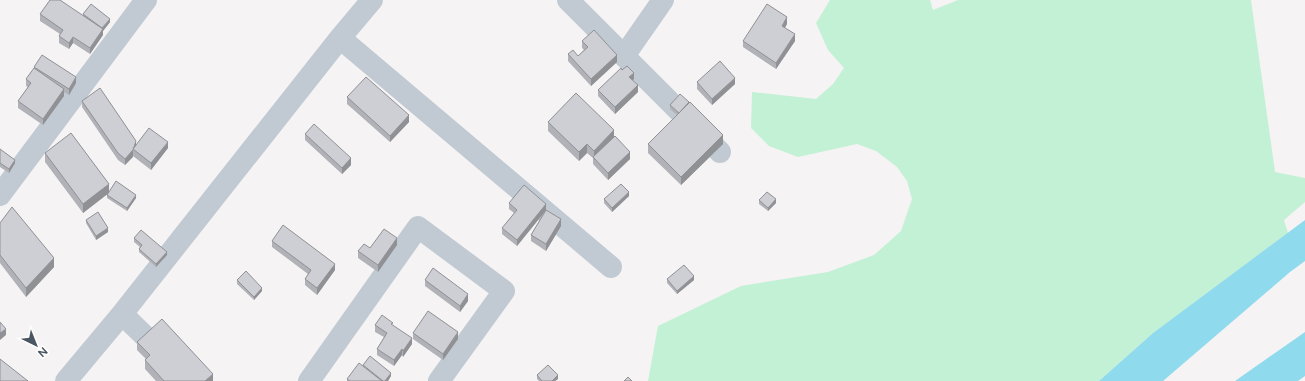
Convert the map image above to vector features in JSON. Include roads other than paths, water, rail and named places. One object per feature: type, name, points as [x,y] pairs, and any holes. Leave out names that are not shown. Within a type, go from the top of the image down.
[{"type":"street","points":[[0,195],[146,0]]},
{"type":"street","points":[[66,381],[122,314],[340,38],[372,0]]},
{"type":"street","points":[[568,0],[720,152]]},
{"type":"street","points":[[624,56],[663,0]]},
{"type":"street","points":[[340,38],[611,267]]},
{"type":"street","points":[[309,381],[418,227],[504,291],[439,381]]},
{"type":"street","points":[[122,314],[190,381]]},
{"type":"water","points":[[1305,220],[1305,261],[1290,272],[1163,381],[1099,381],[1153,333]]},
{"type":"water","points":[[1305,332],[1305,376],[1298,381],[1235,381]]}]
